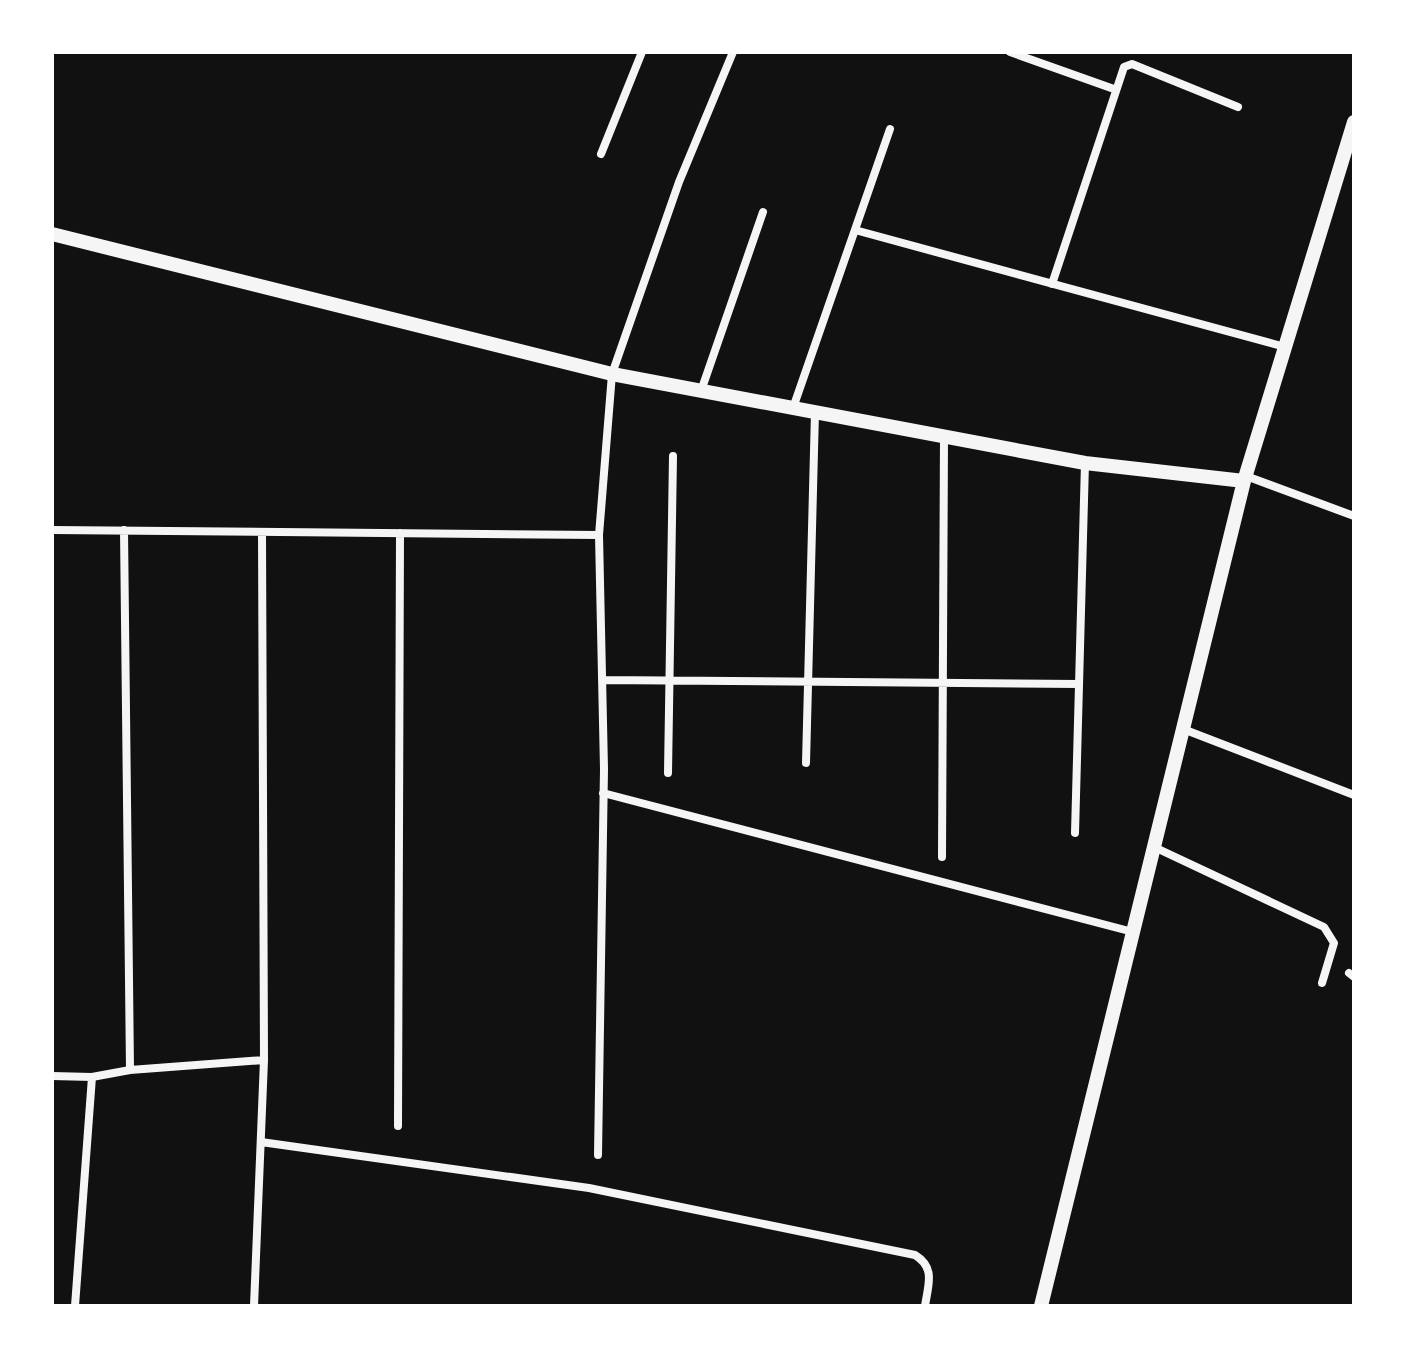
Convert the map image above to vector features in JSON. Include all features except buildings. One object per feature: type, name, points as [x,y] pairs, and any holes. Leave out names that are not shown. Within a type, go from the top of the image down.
[{"type":"street","points":[[601,154],[642,52]]},
{"type":"street","points":[[598,1155],[603,793],[599,535],[612,374],[679,182],[733,52]]},
{"type":"street","points":[[1010,52],[1114,89]]},
{"type":"street","points":[[1052,284],[1114,89],[1124,67],[1132,64],[1238,107]]},
{"type":"street","points":[[1041,1306],[1245,479],[1354,122]]},
{"type":"street","points":[[793,408],[890,129]]},
{"type":"street","points":[[701,391],[763,212]]},
{"type":"street","points":[[855,230],[1285,347]]},
{"type":"street","points":[[52,234],[612,374],[1085,463],[1245,479],[1354,516]]},
{"type":"street","points":[[806,763],[815,412]]},
{"type":"street","points":[[942,857],[944,437]]},
{"type":"street","points":[[668,773],[673,456]]},
{"type":"street","points":[[1075,833],[1085,463]]},
{"type":"street","points":[[52,530],[599,535]]},
{"type":"street","points":[[124,530],[130,1070]]},
{"type":"street","points":[[254,1306],[264,1060],[262,532]]},
{"type":"street","points":[[398,1126],[400,533]]},
{"type":"street","points":[[602,680],[1079,684]]},
{"type":"street","points":[[1183,729],[1354,795]]},
{"type":"street","points":[[603,793],[1133,932]]},
{"type":"street","points":[[1154,847],[1324,927],[1334,943],[1322,983]]},
{"type":"street","points":[[52,1076],[92,1077],[130,1070],[264,1060]]},
{"type":"street","points":[[75,1306],[92,1077]]},
{"type":"street","points":[[261,1142],[589,1188],[915,1255],[926,1261],[931,1272],[925,1306]]}]
